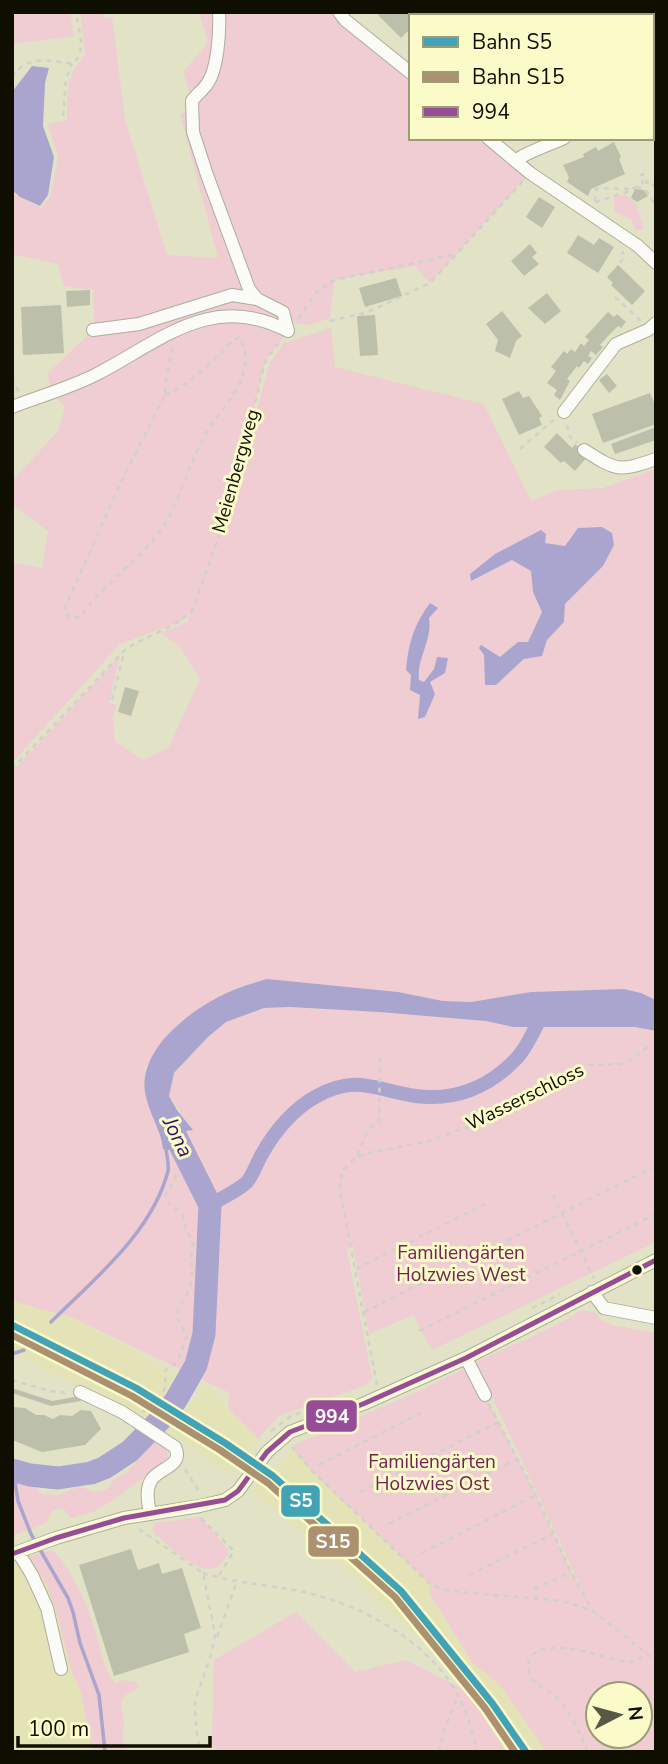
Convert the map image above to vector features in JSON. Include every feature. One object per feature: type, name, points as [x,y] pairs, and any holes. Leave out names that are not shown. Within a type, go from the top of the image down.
[{"type":"street","points":[[219,12],[212,73],[192,101],[193,132],[226,230],[249,289],[257,299]]},
{"type":"street","points":[[339,12],[345,20],[409,71]]},
{"type":"street","points":[[490,140],[530,173],[638,247],[656,263]]},
{"type":"street","points":[[515,161],[527,153],[560,140]]},
{"type":"street","points":[[93,330],[139,324],[232,295],[257,299],[283,312],[288,331]]},
{"type":"street","points":[[12,407],[97,374],[188,323],[218,316],[244,316],[288,331]]},
{"type":"street","points":[[564,412],[616,344],[653,326]]},
{"type":"street","points":[[584,450],[612,468],[632,467],[656,459]]},
{"type":"street","points":[[61,1669],[47,1608],[33,1575],[17,1553],[124,1518],[225,1500],[238,1491],[282,1436],[380,1397],[466,1358],[656,1260]]},
{"type":"street","points":[[592,1292],[604,1308],[656,1318]]},
{"type":"street","points":[[466,1358],[485,1395]]},
{"type":"street","points":[[80,1392],[128,1416],[175,1447],[178,1457],[175,1463],[151,1480],[148,1490],[150,1513]]},
{"type":"path","points":[[63,116],[63,97],[72,64],[79,59],[82,48],[76,12]]},
{"type":"path","points":[[12,77],[28,62],[46,60],[72,64]]},
{"type":"path","points":[[330,321],[368,312],[430,283],[530,173]]},
{"type":"path","points":[[587,213],[593,203],[643,183],[640,175],[643,174],[647,183],[650,181],[656,189]]},
{"type":"path","points":[[595,199],[596,189],[599,188],[645,189],[656,208]]},
{"type":"path","points":[[620,263],[624,257],[622,251]]},
{"type":"path","name":"Meienbergweg","points":[[12,769],[125,650],[141,639],[182,621],[192,611],[234,494],[264,365],[317,292],[334,280],[457,254]]},
{"type":"path","points":[[615,297],[653,326]]},
{"type":"path","points":[[165,395],[181,388],[229,342],[239,337],[246,349],[246,363],[241,381],[204,435],[187,471],[177,502],[162,528],[140,556],[93,598],[81,617],[70,618],[64,610],[120,484],[165,395],[173,348],[171,331]]},
{"type":"path","points":[[12,348],[13,383],[29,401]]},
{"type":"path","points":[[520,449],[564,412],[570,437],[584,450]]},
{"type":"path","points":[[112,700],[125,650]]},
{"type":"path","name":"Wasserschloss","points":[[356,1157],[426,1142],[481,1122],[536,1095],[583,1065],[625,1064],[649,1046]]},
{"type":"path","points":[[380,1056],[379,1121],[368,1130],[356,1157],[342,1171],[340,1182],[380,1397]]},
{"type":"path","points":[[364,1312],[652,1168]]},
{"type":"path","points":[[128,1416],[153,1407],[165,1386],[163,1374],[168,1367],[177,1363],[187,1336],[176,1315],[180,1301],[190,1289],[193,1243],[182,1213],[170,1205],[165,1196],[178,1173]]},
{"type":"path","points":[[553,1195],[594,1278]]},
{"type":"path","points":[[356,1269],[485,1204]]},
{"type":"path","points":[[419,1331],[656,1214]]},
{"type":"path","points":[[12,1380],[55,1392],[80,1392]]},
{"type":"path","points":[[485,1395],[571,1572],[593,1611]]},
{"type":"path","points":[[319,1465],[427,1410]]},
{"type":"path","points":[[360,1492],[498,1422]]},
{"type":"path","points":[[293,1449],[311,1470],[431,1585],[449,1591],[564,1601],[593,1611],[656,1661]]},
{"type":"path","points":[[178,1457],[200,1493]]},
{"type":"path","points":[[389,1524],[517,1459]]},
{"type":"path","points":[[422,1553],[536,1496]]},
{"type":"path","points":[[200,1517],[234,1550],[218,1577]]},
{"type":"path","points":[[124,1518],[204,1573],[308,1593],[352,1606],[373,1616],[430,1659],[452,1685],[469,1722],[477,1752]]},
{"type":"path","points":[[469,1575],[553,1534]]},
{"type":"path","points":[[534,1589],[571,1572]]},
{"type":"path","points":[[204,1573],[214,1618],[215,1642]]},
{"type":"path","points":[[201,1752],[196,1728],[195,1701],[237,1581]]},
{"type":"path","points":[[588,1752],[561,1701],[533,1681],[528,1667],[529,1658],[539,1650],[557,1648],[632,1662],[641,1658],[646,1651]]},
{"type":"path","points":[[439,1752],[444,1730],[458,1696]]},
{"type":"shaded area","points":[[32,66],[49,68],[45,83],[43,126],[54,157],[48,195],[40,206],[20,197],[12,190],[12,92]]},
{"type":"shaded area","points":[[602,527],[612,533],[614,545],[603,566],[565,604],[564,622],[547,640],[542,656],[524,659],[496,685],[485,685],[484,655],[479,648],[481,645],[500,657],[518,642],[528,642],[542,612],[533,592],[531,571],[512,560],[471,581],[470,574],[495,554],[541,530],[546,534],[545,543],[565,546],[578,528]]},
{"type":"shaded area","points":[[430,603],[438,608],[429,618],[429,634],[420,665],[419,680],[424,682],[434,669],[437,657],[448,658],[445,673],[430,682],[435,694],[425,717],[418,719],[420,695],[410,690],[411,675],[406,670],[410,643]]},
{"type":"shaded area","points":[[267,979],[398,992],[443,1001],[471,1002],[531,992],[624,989],[656,1000],[656,1031],[635,1027],[513,1027],[486,1021],[379,1012],[264,1008],[226,1022],[174,1073],[169,1096],[193,1130],[178,1136],[169,1150],[163,1149],[145,1092],[145,1075],[151,1059],[161,1043],[189,1016],[221,996]]},
{"type":"shaded area","points":[[12,1295],[57,1309],[177,1374],[153,1414],[142,1416],[45,1371],[12,1352]]},
{"type":"shaded area","points":[[206,1385],[258,1439],[228,1474],[168,1431]]},
{"type":"shaded area","points":[[293,1449],[311,1470],[431,1585],[472,1662],[499,1684],[547,1752],[505,1752],[490,1725],[439,1656],[344,1569],[252,1491]]},
{"type":"shaded area","points":[[12,1537],[30,1556],[55,1607],[71,1670],[81,1693],[92,1752],[12,1752]]},
{"type":"green space","points":[[12,12],[70,12],[74,36],[12,44]]},
{"type":"green space","points":[[80,12],[103,12],[104,18],[112,17],[125,120],[167,255],[218,258],[180,114],[191,110],[192,101],[183,72],[208,43],[199,12],[339,12],[409,71],[409,140],[490,140],[530,173],[430,283],[415,266],[334,280],[330,318],[309,325],[292,322],[289,309],[257,293],[245,291],[122,325],[94,325],[93,290],[64,286],[58,264],[12,254],[12,193],[41,208],[51,195],[58,156],[48,124],[67,120],[71,77],[85,55]]},
{"type":"green space","points":[[626,195],[636,204],[644,229],[636,230],[630,218],[614,210],[614,197]]},
{"type":"green space","name":"Familiengärten Holzwies West","points":[[257,299],[283,312],[288,331],[264,365],[237,482],[270,362],[284,343],[331,328],[335,367],[484,404],[531,501],[557,490],[603,488],[656,469],[656,1000],[624,989],[531,992],[471,1002],[443,1001],[398,992],[267,979],[235,989],[181,1022],[145,1067],[145,1093],[162,1138],[163,1149],[179,1134],[193,1130],[169,1096],[174,1074],[208,1037],[226,1022],[264,1008],[379,1012],[487,1021],[513,1027],[635,1027],[656,1031],[656,1242],[432,1350],[413,1315],[369,1334],[353,1245],[347,1250],[372,1378],[364,1386],[279,1416],[258,1439],[228,1408],[230,1393],[71,1317],[12,1301],[12,772],[120,656],[109,703],[116,705],[113,717],[115,741],[143,760],[169,747],[200,679],[180,647],[161,633],[187,622],[190,612],[182,621],[120,644],[12,763],[12,562],[42,568],[48,531],[12,504],[12,481],[58,431],[65,407],[52,393],[47,374],[93,330],[220,301]],"holes":[[[546,534],[545,543],[565,546],[603,566],[565,604],[564,622],[547,640],[496,685],[485,685],[484,655],[499,658],[518,642],[528,642],[542,612],[533,592],[532,571],[512,560],[472,581]],[[430,603],[429,632],[419,666],[419,680],[424,682],[434,669],[437,657],[448,658],[430,682],[419,719],[420,694],[410,690]]]},
{"type":"green space","name":"Familiengärten Holzwies Ost","points":[[582,1310],[598,1313],[597,1317],[611,1325],[656,1333],[656,1752],[547,1752],[499,1684],[472,1662],[430,1594],[431,1585],[311,1470],[293,1449],[294,1445],[470,1366],[587,1600],[476,1362]]},
{"type":"green space","points":[[156,1439],[167,1447],[168,1459],[115,1499],[93,1512],[71,1518],[63,1508],[52,1511],[46,1523],[12,1536],[12,1479],[33,1484],[41,1494],[56,1495],[80,1487],[96,1492],[106,1490],[114,1480],[127,1472]]},
{"type":"green space","points":[[200,1517],[230,1552],[219,1567],[206,1569],[195,1565],[175,1552],[152,1530],[155,1523]]},
{"type":"green space","points":[[53,1550],[68,1570],[85,1602],[111,1678],[115,1683],[125,1680],[136,1682],[139,1688],[127,1694],[121,1702],[124,1725],[122,1740],[128,1752],[92,1752],[81,1693],[71,1670],[55,1607],[30,1556]]},
{"type":"green space","points":[[296,1612],[355,1672],[406,1660],[463,1689],[490,1725],[505,1752],[215,1752],[212,1741],[214,1660]]},
{"type":"building","points":[[381,12],[410,12],[409,30],[401,38],[378,15]]},
{"type":"building","points":[[625,12],[656,12],[656,54],[654,14]]},
{"type":"building","points":[[614,142],[625,174],[591,189],[588,196],[567,182],[569,177],[563,165],[584,157],[583,154],[596,147],[598,151]]},
{"type":"building","points":[[635,189],[644,190],[648,196],[637,202],[631,198]]},
{"type":"building","points":[[539,197],[555,207],[542,228],[526,217]]},
{"type":"building","points":[[578,235],[594,245],[599,238],[614,247],[598,273],[567,253]]},
{"type":"building","points":[[530,244],[537,253],[532,257],[539,264],[524,276],[511,261]]},
{"type":"building","points":[[618,265],[645,291],[632,305],[611,285],[613,283],[607,277]]},
{"type":"building","points":[[396,278],[402,296],[365,307],[359,288]]},
{"type":"building","points":[[90,290],[90,305],[67,307],[66,291]]},
{"type":"building","points":[[547,293],[561,311],[545,324],[528,308]]},
{"type":"building","points":[[61,305],[64,353],[23,355],[21,307]]},
{"type":"building","points":[[502,311],[522,336],[516,341],[510,358],[495,351],[498,340],[486,324]]},
{"type":"building","points":[[608,312],[614,317],[617,314],[626,322],[608,336],[596,355],[591,351],[588,356],[592,358],[588,364],[584,361],[579,368],[577,366],[567,379],[570,381],[560,400],[554,395],[557,390],[547,383],[556,371],[551,367],[564,351],[567,354],[571,349],[575,352],[581,343],[584,346],[589,340],[585,337]]},
{"type":"building","points":[[375,315],[378,355],[360,356],[357,316]]},
{"type":"building","points":[[607,374],[617,386],[609,393],[599,380]]},
{"type":"building","points":[[519,391],[523,398],[529,396],[542,416],[539,418],[542,425],[519,435],[502,399]]},
{"type":"building","points":[[650,393],[656,407],[656,424],[603,443],[592,414]]},
{"type":"building","points":[[656,427],[656,440],[615,454],[611,444]]},
{"type":"building","points":[[557,433],[572,448],[575,444],[588,456],[575,471],[564,461],[561,463],[544,447]]},
{"type":"building","points":[[125,687],[139,691],[131,716],[118,712]]},
{"type":"building","points":[[12,1388],[52,1401],[80,1396],[81,1401],[51,1406],[12,1393]]},
{"type":"building","points":[[12,1407],[25,1408],[36,1415],[53,1419],[60,1415],[72,1416],[81,1410],[91,1411],[101,1429],[85,1445],[42,1452],[12,1440]]},
{"type":"building","points":[[131,1549],[138,1570],[159,1563],[162,1574],[182,1568],[201,1628],[184,1634],[189,1652],[114,1676],[79,1565]]},
{"type":"waterway","points":[[210,1205],[247,1182],[279,1129],[300,1107],[317,1096],[331,1089],[355,1085],[429,1097],[470,1090],[494,1078],[516,1059],[543,1013]]},
{"type":"waterway","name":"Jona","points":[[12,1470],[58,1478],[91,1473],[104,1468],[130,1451],[163,1417],[196,1365],[204,1334],[210,1205],[163,1111]]},
{"type":"waterway","points":[[51,1322],[120,1254],[149,1215],[168,1171],[166,1149]]},
{"type":"waterway","points":[[12,1354],[24,1350]]},
{"type":"waterway","points":[[13,1470],[18,1501],[31,1534],[68,1598],[73,1612],[80,1643],[99,1695],[105,1752]]},
{"type":"rail line","name":"S5","points":[[12,1325],[136,1388],[273,1476],[401,1591],[492,1703],[526,1752]]},
{"type":"rail line","name":"S15","points":[[12,1335],[132,1396],[268,1483],[395,1597],[485,1708],[515,1752]]},
{"type":"transit line","name":"994","points":[[12,1554],[124,1518],[225,1500],[238,1491],[267,1452],[290,1432],[363,1404],[466,1358],[656,1260]]}]
